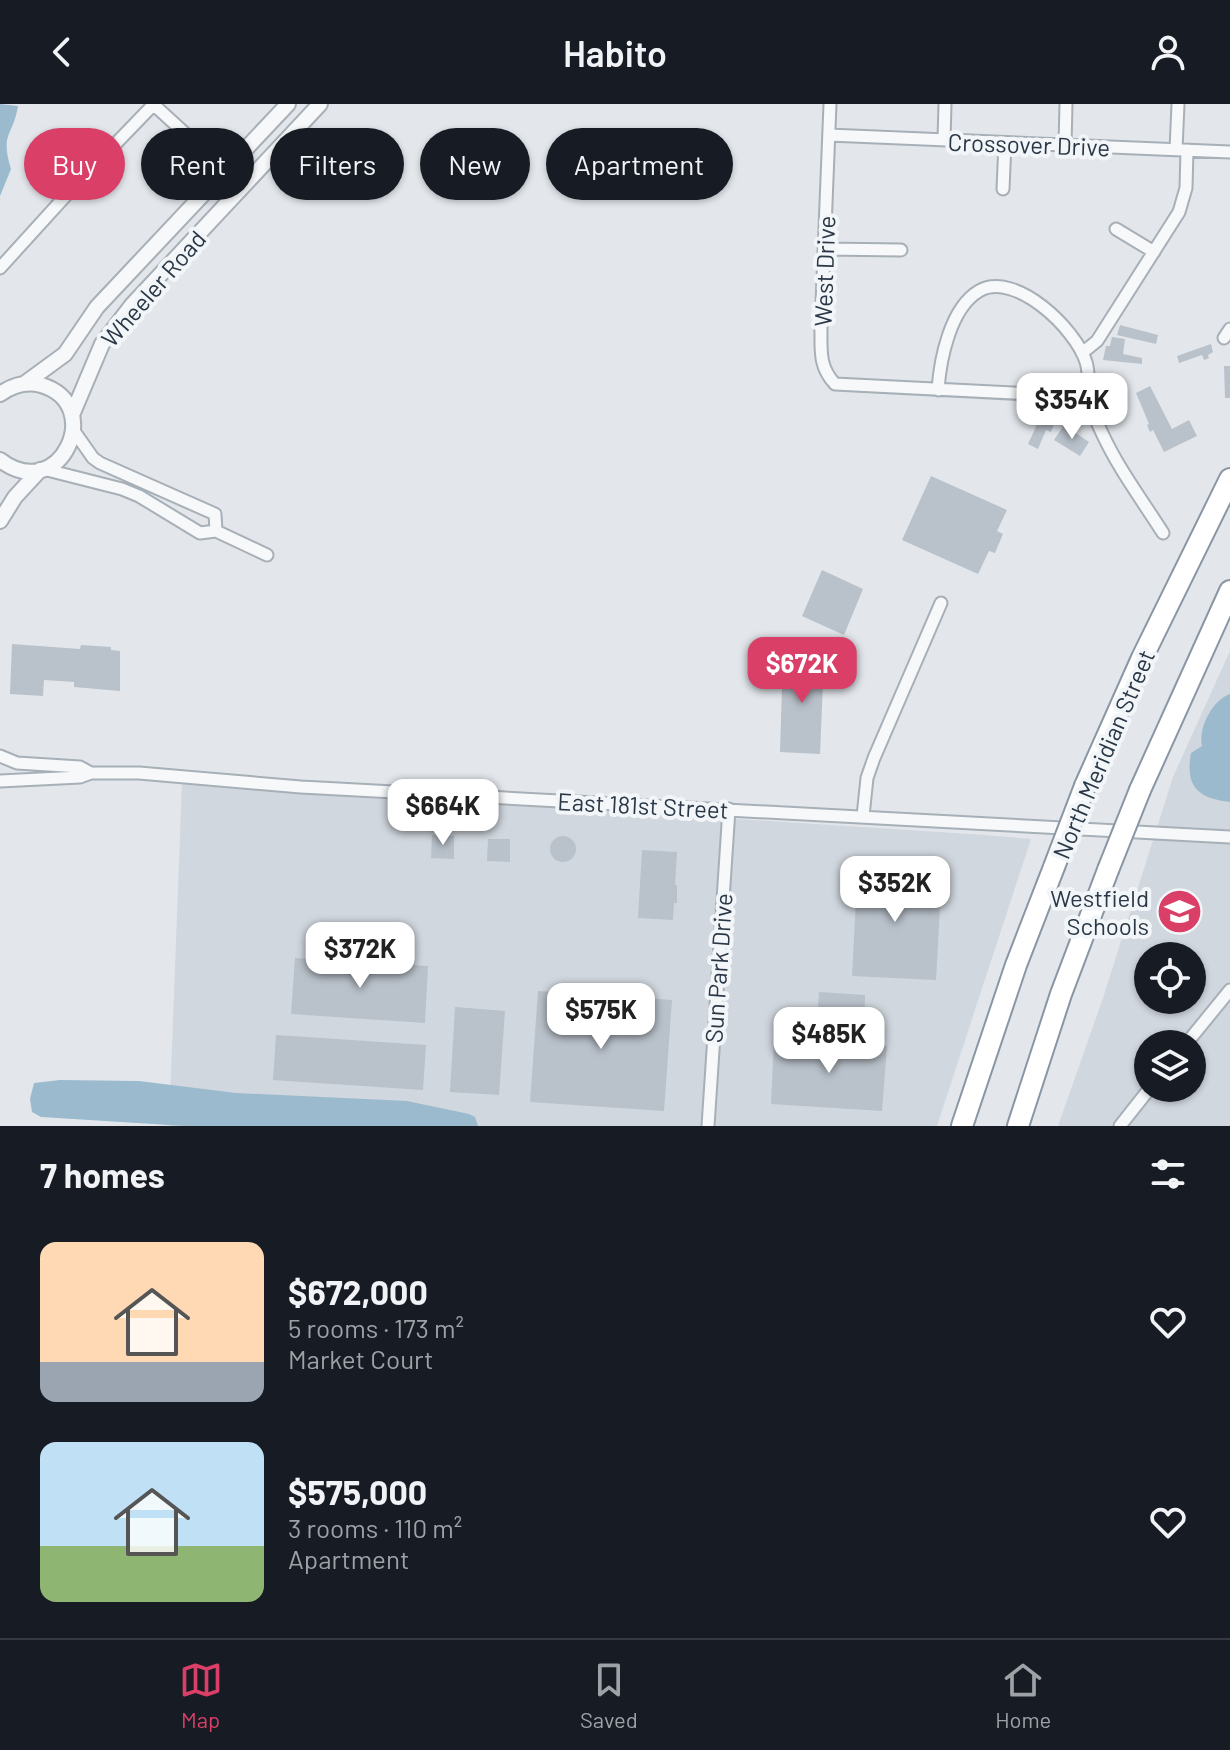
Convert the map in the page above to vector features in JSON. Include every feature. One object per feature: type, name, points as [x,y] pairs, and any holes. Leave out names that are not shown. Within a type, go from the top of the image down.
[{"type":"highway","name":"North Meridian Street","points":[[962,1126],[1002,1007],[1085,786],[1136,671],[1230,479]]},
{"type":"highway","name":"North Meridian Street","points":[[1018,1126],[1061,994],[1108,870],[1140,790],[1230,591]]},
{"type":"street","points":[[0,268],[153,104],[179,128]]},
{"type":"street","name":"Wheeler Road","points":[[254,140],[288,104]]},
{"type":"street","name":"Wheeler Road","points":[[72,415],[102,344],[132,305],[320,104]]},
{"type":"street","name":"West Drive","points":[[830,104],[821,355],[824,373],[835,384],[938,390]]},
{"type":"street","points":[[944,140],[945,104]]},
{"type":"street","points":[[1065,145],[1066,104]]},
{"type":"street","points":[[1082,353],[1097,341],[1183,203],[1178,104]]},
{"type":"street","name":"Crossover Drive","points":[[829,135],[1230,152]]},
{"type":"street","points":[[1003,189],[1005,143]]},
{"type":"street","name":"Wheeler Road","points":[[9,387],[65,354],[97,307],[197,200]]},
{"type":"street","points":[[1116,229],[1154,252]]},
{"type":"street","points":[[825,249],[901,250]]},
{"type":"street","points":[[1089,397],[938,390],[943,350],[958,315],[974,294],[986,287],[1010,287],[1032,298],[1063,328],[1082,353],[1089,377],[1089,397],[1111,451],[1163,533]]},
{"type":"street","points":[[0,521],[15,497],[42,470],[66,453],[74,431],[72,415],[65,401],[53,390],[38,384],[9,387]]},
{"type":"street","points":[[74,431],[100,463],[215,514],[216,531]]},
{"type":"street","points":[[0,460],[16,470],[42,470],[122,489],[200,533],[216,531],[267,555]]},
{"type":"street","points":[[863,816],[867,778],[874,758],[941,603]]},
{"type":"street","name":"East 181st Street","points":[[0,756],[17,763],[80,767],[91,773]]},
{"type":"street","name":"East 181st Street","points":[[0,781],[80,777],[91,773],[139,773],[301,787],[1230,837]]},
{"type":"street","name":"Sun Park Drive","points":[[708,1126],[729,809]]},
{"type":"street","points":[[1197,1030],[1230,990]]},
{"type":"street","points":[[1120,1126],[1139,1102]]},
{"type":"shaded area","name":"Westfield Schools","points":[[1230,651],[1230,1126],[1058,1126],[1103,998],[1173,777]]},
{"type":"shaded area","points":[[182,783],[1031,839],[937,1126],[169,1126]]},
{"type":"water","points":[[0,104],[18,106],[7,141],[11,169],[0,196]]},
{"type":"water","points":[[1230,694],[1230,802],[1202,794],[1196,789],[1190,765],[1191,753],[1202,746],[1202,732],[1208,716],[1217,702]]},
{"type":"water","points":[[60,1080],[139,1081],[236,1093],[407,1101],[469,1114],[475,1117],[478,1126],[185,1126],[41,1117],[32,1112],[30,1099],[34,1083]]},
{"type":"building","points":[[1120,325],[1158,335],[1156,344],[1117,335]]},
{"type":"building","points":[[1112,337],[1125,339],[1123,354],[1142,358],[1142,364],[1103,360]]},
{"type":"building","points":[[1211,344],[1213,352],[1208,355],[1209,358],[1204,360],[1202,355],[1179,363],[1177,356]]},
{"type":"building","points":[[1224,366],[1230,366],[1230,398],[1225,398]]},
{"type":"building","points":[[1150,386],[1172,429],[1189,420],[1197,436],[1164,452],[1153,430],[1150,432],[1136,393]]},
{"type":"building","points":[[1046,405],[1055,409],[1052,417],[1056,419],[1051,432],[1046,430],[1038,449],[1028,444]]},
{"type":"building","points":[[1064,425],[1089,442],[1080,456],[1054,440]]},
{"type":"building","points":[[931,476],[1007,510],[997,531],[1003,534],[995,553],[989,551],[978,574],[902,540]]},
{"type":"building","points":[[822,570],[863,589],[844,635],[802,616]]},
{"type":"building","points":[[12,644],[80,649],[81,645],[111,647],[111,650],[120,651],[120,691],[74,687],[74,682],[44,680],[43,696],[10,694]]},
{"type":"building","points":[[783,656],[824,658],[820,754],[780,752]]},
{"type":"building","points":[[432,835],[454,836],[454,859],[431,858]]},
{"type":"building","points":[[563,836],[572,840],[576,849],[572,858],[563,862],[554,858],[550,849],[554,840]]},
{"type":"building","points":[[488,839],[510,839],[510,862],[487,861]]},
{"type":"building","points":[[642,850],[677,852],[677,903],[674,903],[673,920],[638,918]]},
{"type":"building","points":[[858,862],[912,865],[911,887],[941,889],[936,980],[852,976]]},
{"type":"building","points":[[295,958],[428,966],[425,1023],[291,1014]]},
{"type":"building","points":[[538,991],[672,1000],[664,1111],[530,1102]]},
{"type":"building","points":[[819,992],[865,995],[864,1028],[817,1025]]},
{"type":"building","points":[[455,1007],[505,1011],[499,1095],[450,1092]]},
{"type":"building","points":[[276,1035],[426,1045],[423,1090],[273,1080]]},
{"type":"building","points":[[774,1040],[887,1046],[882,1111],[771,1104]]},
{"type":"place","name":"Westfield Schools","points":[[1180,911]]}]
